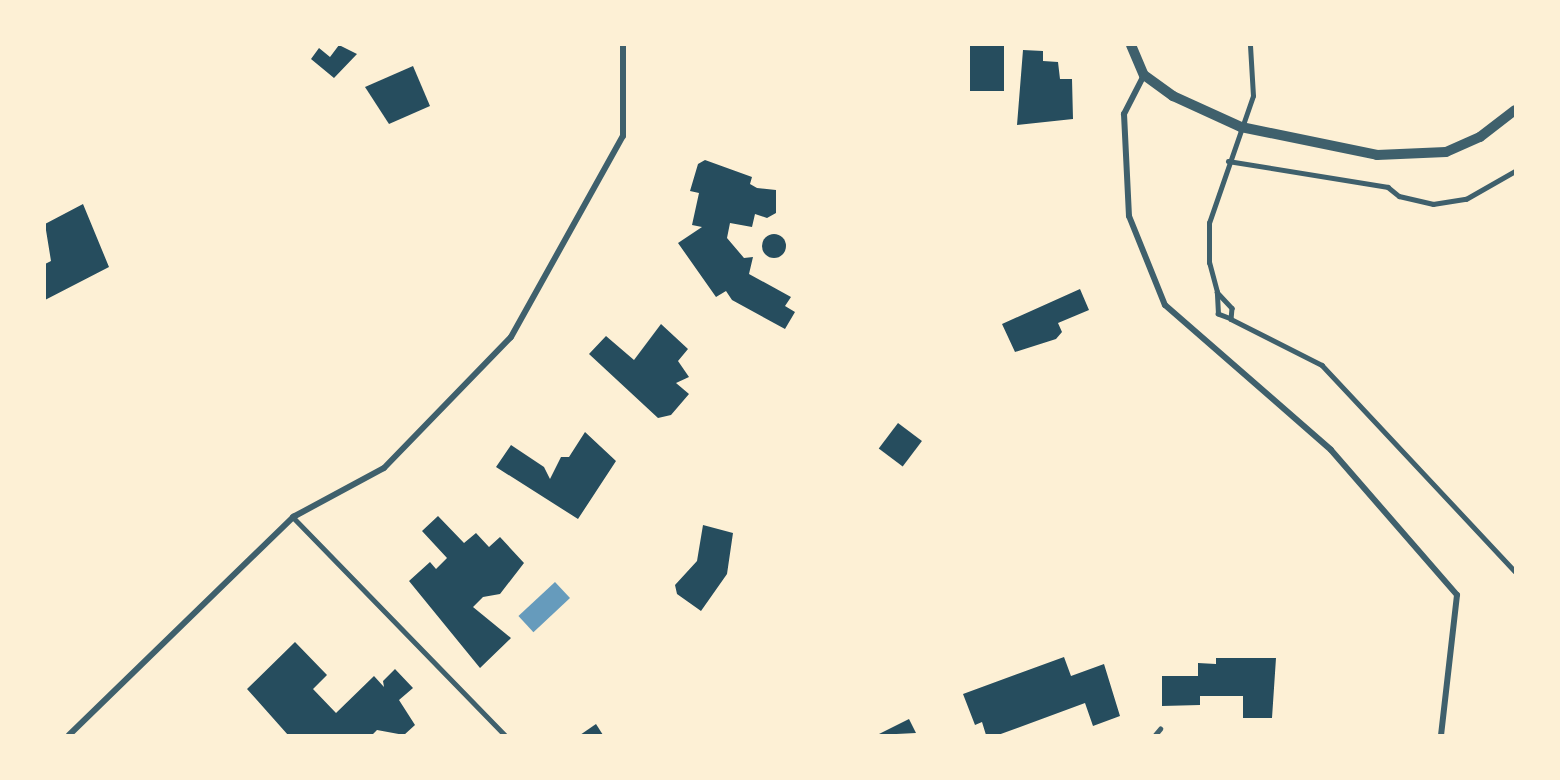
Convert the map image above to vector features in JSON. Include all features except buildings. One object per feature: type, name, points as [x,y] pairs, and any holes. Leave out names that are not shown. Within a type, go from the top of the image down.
[{"type":"street","points":[[69,735],[292,517],[384,468],[511,337],[623,136],[623,45]]},
{"type":"street","points":[[1131,45],[1144,75],[1173,96],[1241,126],[1410,157],[1446,152],[1480,137],[1515,110]]},
{"type":"street","points":[[1144,75],[1124,114],[1129,216],[1165,305],[1331,450],[1458,595],[1441,735]]},
{"type":"lane","points":[[1250,45],[1253,96],[1228,161],[1209,223],[1209,263],[1217,292],[1218,314],[1322,365],[1515,571]]},
{"type":"lane","points":[[1228,161],[1388,187],[1399,196],[1433,204],[1466,199],[1515,171]]},
{"type":"lane","points":[[1217,292],[1232,308],[1231,319]]},
{"type":"lane","points":[[292,517],[505,735]]},
{"type":"lane","points":[[1155,735],[1160,729]]},
{"type":"water","points":[[555,582],[570,598],[533,632],[518,616]]}]
